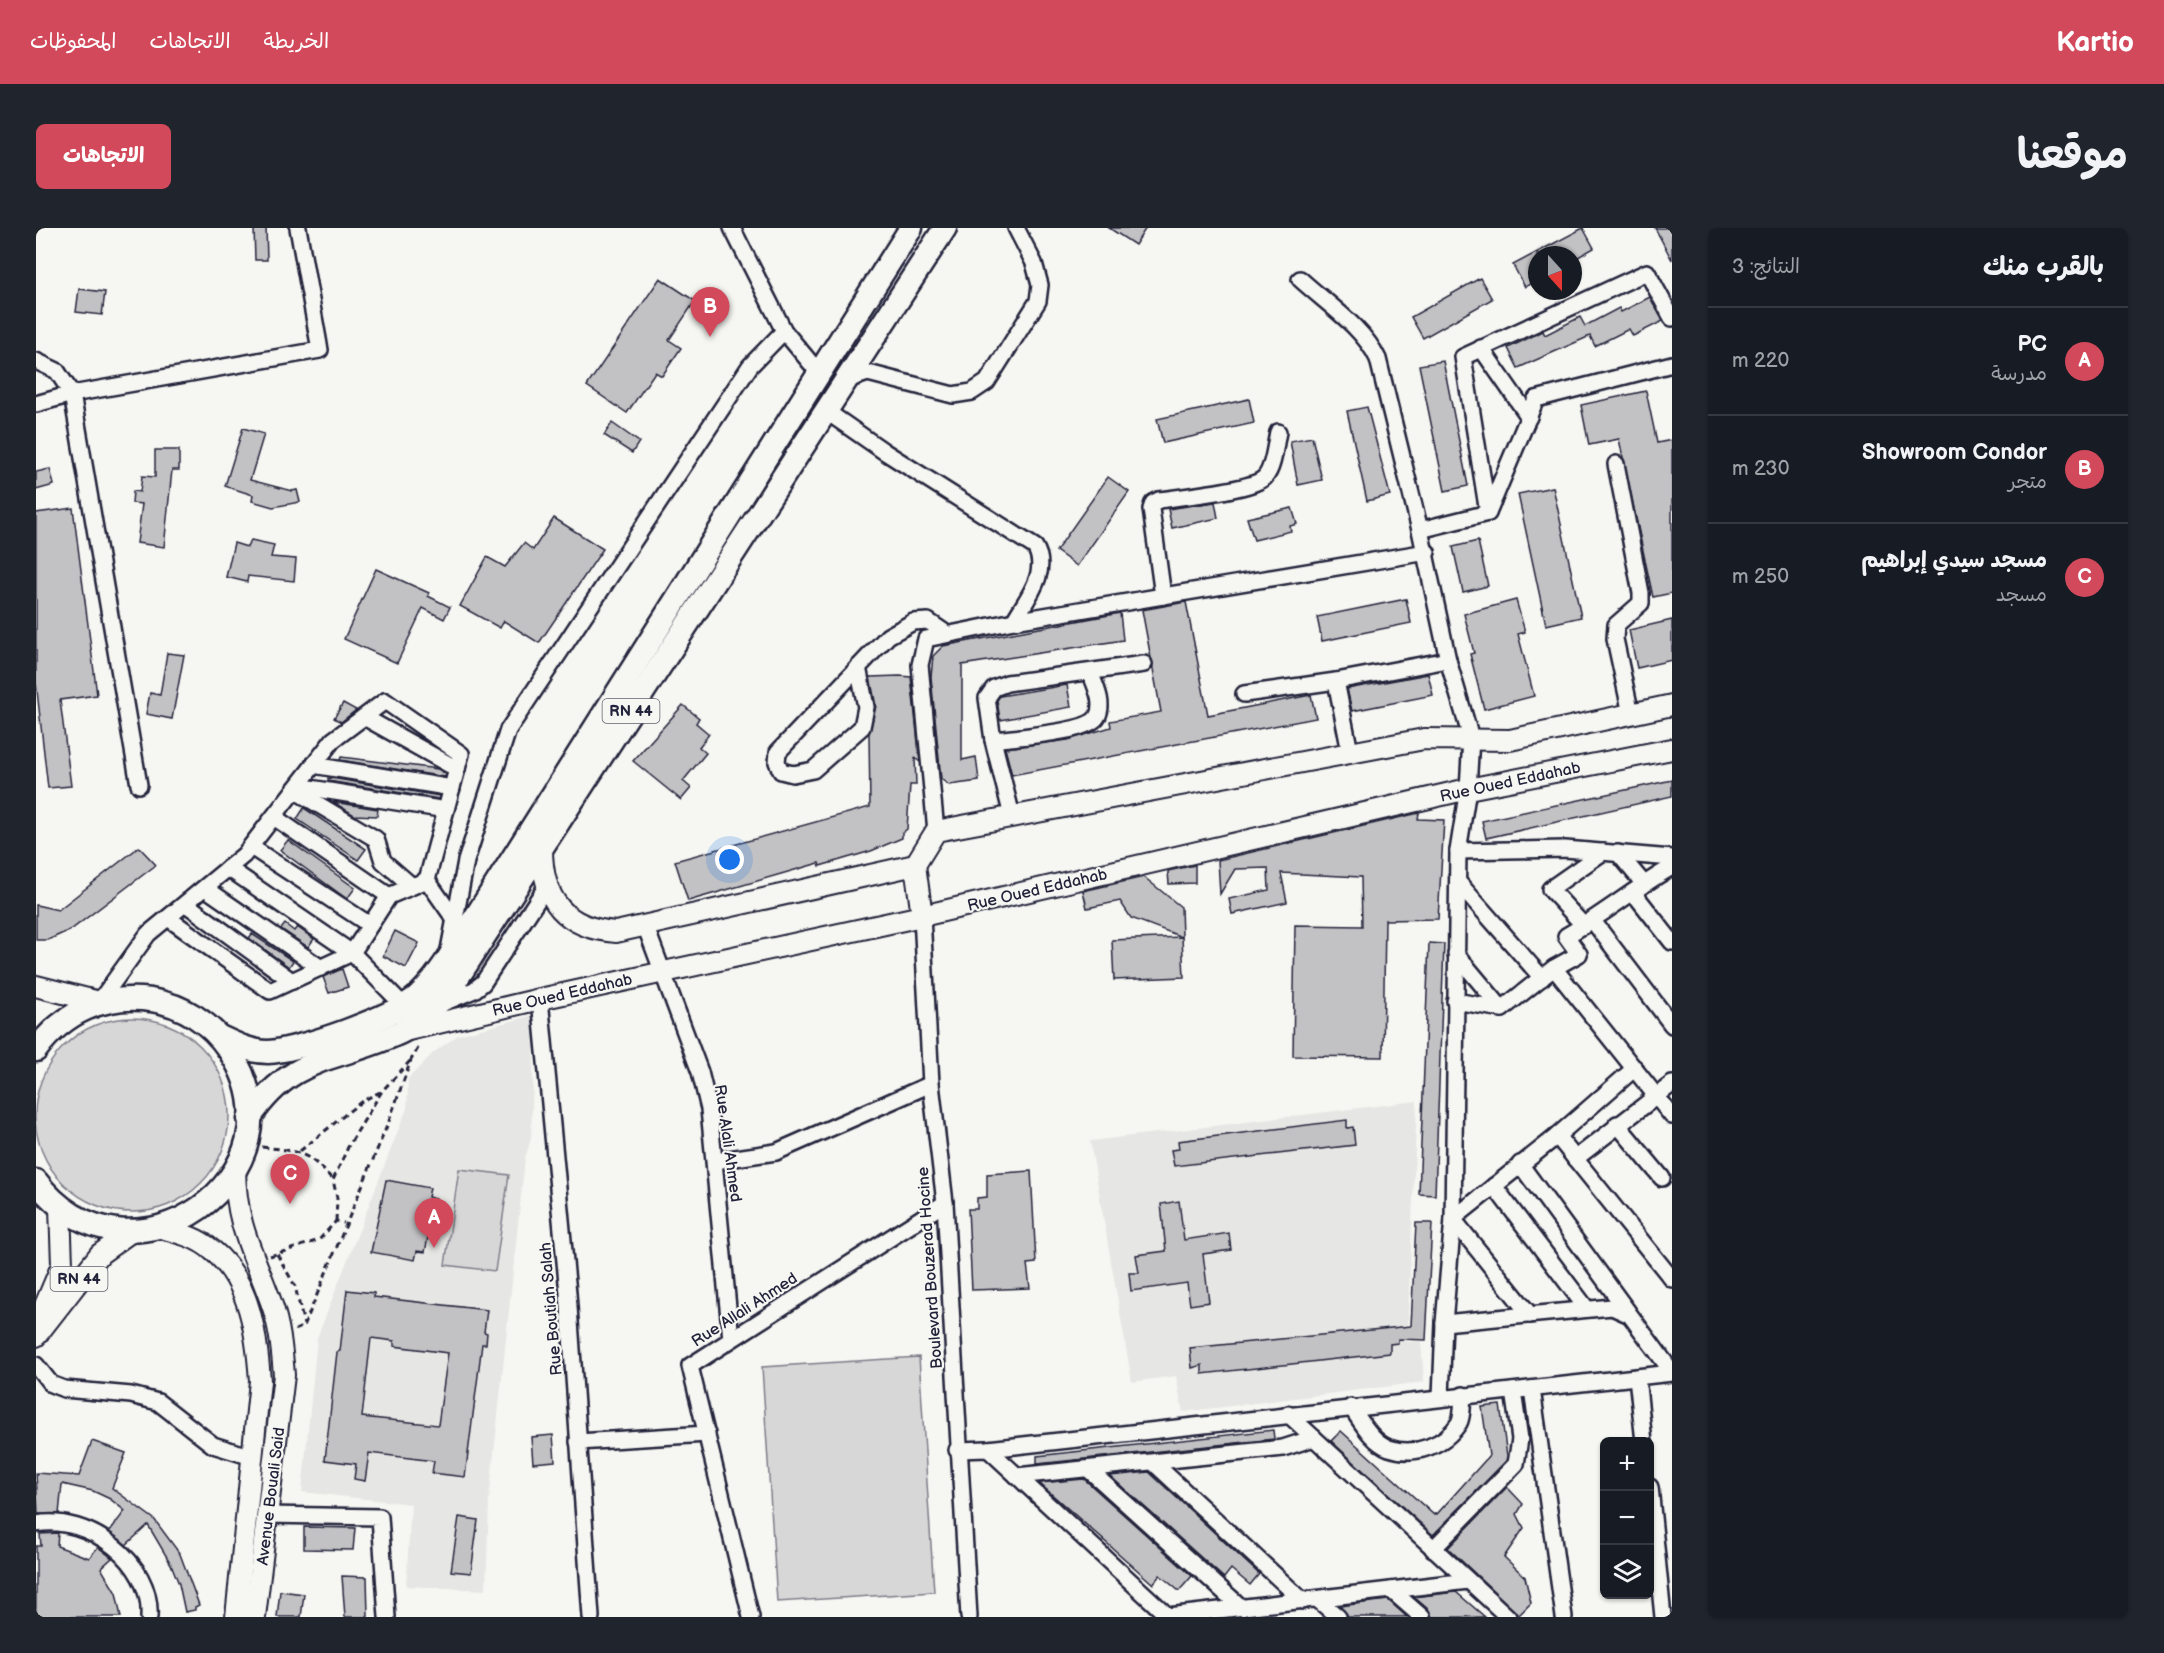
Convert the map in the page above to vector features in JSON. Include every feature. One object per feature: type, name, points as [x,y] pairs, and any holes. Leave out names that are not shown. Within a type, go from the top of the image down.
[{"type":"highway","name":"RN 44","points":[[220,1037],[240,1046],[269,1052],[381,1019],[405,1007],[425,989],[447,958],[911,228]]},
{"type":"highway","name":"RN 44","points":[[249,1119],[272,1089],[285,1078],[314,1063],[402,1032],[434,1016],[945,228]]},
{"type":"highway","points":[[36,1050],[48,1033],[72,1015],[99,1002],[132,998],[165,1002],[195,1016],[220,1037],[237,1061],[243,1080],[249,1119],[245,1145],[236,1170],[216,1196],[191,1215],[161,1228],[132,1232],[94,1225],[60,1207],[36,1181]]},
{"type":"main road","points":[[922,916],[915,865],[936,831],[1424,739],[1510,740],[1672,705]]},
{"type":"main road","name":"Rue Oued Eddahab","points":[[434,1016],[540,999],[922,916],[1468,789],[1672,749]]},
{"type":"main road","points":[[542,848],[546,887],[557,906],[593,930],[616,932],[915,865]]},
{"type":"main road","points":[[36,986],[99,1002]]},
{"type":"main road","name":"Avenue Bouali Said","points":[[236,1170],[236,1198],[243,1235],[272,1304],[281,1338],[284,1375],[255,1617]]},
{"type":"main road","name":"RN 44","points":[[36,1326],[62,1265],[60,1207]]},
{"type":"main road","points":[[161,1228],[188,1235],[213,1250],[233,1274],[250,1312],[258,1345],[260,1381],[236,1617]]},
{"type":"main road","name":"RN 44","points":[[36,1336],[100,1254],[132,1232]]},
{"type":"street","points":[[36,404],[72,394],[320,350],[298,228]]},
{"type":"street","points":[[732,228],[784,332],[819,373]]},
{"type":"street","points":[[847,380],[868,373],[953,395],[972,392],[987,382],[1038,302],[1040,285],[1034,263],[1016,228]]},
{"type":"street","points":[[1488,513],[1463,357],[1647,272],[1672,318]]},
{"type":"street","points":[[1300,279],[1358,333],[1373,349],[1378,359],[1427,552],[1448,660],[1471,738],[1468,789],[1458,851],[1453,1219],[1443,1323],[1441,1397]]},
{"type":"street","points":[[447,958],[466,861],[508,730],[750,366],[784,332]]},
{"type":"street","points":[[1481,348],[1529,417]]},
{"type":"street","points":[[36,361],[57,370],[72,394],[139,785]]},
{"type":"street","points":[[1488,513],[1536,399],[1672,364]]},
{"type":"street","points":[[826,411],[885,452],[1035,547],[1042,558],[1040,574],[1014,621]]},
{"type":"street","points":[[1163,596],[1151,509],[1153,503],[1159,500],[1246,486],[1261,481],[1269,472],[1278,432]]},
{"type":"street","points":[[1616,464],[1641,593],[1641,603],[1616,625],[1615,639],[1631,714]]},
{"type":"street","points":[[1420,530],[1488,513]]},
{"type":"street","points":[[936,831],[920,665],[926,639],[1014,621],[1427,552]]},
{"type":"street","points":[[858,667],[866,707],[862,728],[813,770],[793,774],[781,771],[777,762],[778,752],[858,667],[888,636],[913,622],[927,621],[947,634]]},
{"type":"street","points":[[1244,694],[1336,681],[1448,660]]},
{"type":"street","points":[[1012,816],[993,741],[987,698],[994,688],[1007,683],[1144,664]]},
{"type":"street","points":[[993,741],[1075,728],[1090,723],[1098,716],[1100,700],[1090,672]]},
{"type":"street","points":[[1336,681],[1350,752]]},
{"type":"street","points":[[99,1002],[148,934],[205,888],[250,847],[333,740],[385,701],[461,754],[446,810],[419,883],[389,896],[351,953],[270,991],[168,918]]},
{"type":"street","points":[[364,717],[457,768]]},
{"type":"street","points":[[313,765],[452,789]]},
{"type":"street","points":[[296,788],[376,839],[383,861],[419,883],[455,921]]},
{"type":"street","points":[[296,788],[446,810]]},
{"type":"street","points":[[274,817],[389,896]]},
{"type":"street","points":[[250,847],[370,925]]},
{"type":"street","points":[[1458,851],[1565,849],[1672,858]]},
{"type":"street","points":[[1610,853],[1639,888],[1672,942]]},
{"type":"street","points":[[1610,853],[1550,889],[1588,924],[1672,1024]]},
{"type":"street","points":[[1455,1001],[1502,1009],[1554,968],[1578,954],[1566,936],[1588,924],[1672,867]]},
{"type":"street","points":[[228,868],[351,953],[405,1007]]},
{"type":"street","points":[[1458,882],[1542,978]]},
{"type":"street","points":[[434,1016],[479,986],[546,887]]},
{"type":"street","points":[[205,888],[321,968]]},
{"type":"street","points":[[186,904],[292,981]]},
{"type":"street","name":"Boulevard Bouzerad Hocine","points":[[922,916],[931,1084],[945,1203],[957,1450],[969,1617]]},
{"type":"street","name":"Rue Alali Ahmed","points":[[645,925],[700,1072],[709,1109],[731,1339]]},
{"type":"street","points":[[1456,954],[1502,1009]]},
{"type":"street","points":[[1554,968],[1672,1116]]},
{"type":"street","name":"Rue Boutiah Salah","points":[[540,999],[568,1293],[591,1617]]},
{"type":"street","points":[[1453,1219],[1557,1136],[1635,1068]]},
{"type":"street","points":[[715,1161],[777,1152],[931,1084]]},
{"type":"street","points":[[1575,1159],[1617,1124],[1672,1084]]},
{"type":"street","points":[[1617,1124],[1662,1178]]},
{"type":"street","points":[[1557,1136],[1672,1279]]},
{"type":"street","points":[[957,1450],[987,1449],[1672,1373],[1520,1164]]},
{"type":"street","points":[[1494,1186],[1587,1309]]},
{"type":"street","name":"Rue Allali Ahmed","points":[[751,1617],[690,1366],[945,1203]]},
{"type":"street","points":[[1453,1219],[1530,1315]]},
{"type":"street","points":[[1443,1323],[1612,1306],[1630,1315]]},
{"type":"street","points":[[36,1365],[51,1384],[64,1389],[131,1395],[158,1402],[213,1445],[252,1457]]},
{"type":"street","points":[[1637,1377],[1643,1437]]},
{"type":"street","points":[[1532,1389],[1564,1617]]},
{"type":"street","points":[[1433,1549],[1516,1464],[1520,1439],[1513,1391]]},
{"type":"street","points":[[1351,1407],[1372,1435],[1389,1448],[1418,1451],[1442,1443],[1460,1421],[1463,1395]]},
{"type":"street","points":[[1288,1414],[1508,1617]]},
{"type":"street","points":[[578,1442],[706,1434]]},
{"type":"street","points":[[1017,1476],[1283,1448],[1314,1438]]},
{"type":"street","points":[[987,1449],[1169,1617],[1468,1581]]},
{"type":"street","points":[[1154,1462],[1310,1600],[1338,1617]]},
{"type":"street","points":[[1088,1469],[1242,1608]]},
{"type":"street","points":[[1651,1491],[1665,1553],[1664,1617]]},
{"type":"street","points":[[266,1515],[380,1517],[387,1617]]},
{"type":"street","points":[[36,1524],[58,1523],[82,1528],[104,1538],[120,1551],[140,1578],[149,1617]]},
{"type":"street","points":[[1391,1590],[1422,1617]]},
{"type":"path","points":[[281,1338],[304,1326],[344,1223],[389,1121],[411,1060],[434,1016]]},
{"type":"path","points":[[333,1180],[349,1145],[382,1091],[411,1060]]},
{"type":"path","points":[[300,1151],[362,1101],[382,1091]]},
{"type":"path","points":[[245,1145],[300,1151],[319,1164],[333,1180],[338,1198],[336,1221],[319,1240],[277,1254],[295,1286],[304,1326]]},
{"type":"path","points":[[336,1221],[344,1223]]},
{"type":"shaded area","points":[[534,1015],[544,1048],[534,1049],[531,1139],[525,1158],[489,1501],[486,1590],[406,1586],[411,1504],[302,1492],[317,1338],[407,1108],[408,1079],[433,1053],[458,1035]]},
{"type":"shaded area","points":[[142,1018],[178,1029],[201,1046],[213,1061],[222,1078],[228,1096],[228,1134],[222,1152],[213,1169],[201,1184],[186,1196],[169,1205],[151,1211],[122,1212],[86,1201],[57,1177],[46,1161],[36,1134],[35,1105],[46,1069],[70,1040],[86,1029],[113,1019]]},
{"type":"shaded area","points":[[1417,1101],[1407,1342],[1421,1341],[1424,1382],[1183,1412],[1176,1376],[1132,1382],[1090,1141]]},
{"type":"shaded area","points":[[459,1169],[509,1175],[495,1271],[445,1265]]},
{"type":"shaded area","points":[[919,1357],[934,1592],[777,1602],[762,1367]]},
{"type":"building","points":[[254,228],[266,228],[267,260],[255,260]]},
{"type":"building","points":[[1109,228],[1146,228],[1135,245]]},
{"type":"building","points":[[1583,228],[1594,248],[1582,255],[1582,246],[1549,246]]},
{"type":"building","points":[[1655,228],[1672,228],[1672,260]]},
{"type":"building","points":[[1528,257],[1528,285],[1525,287],[1513,265]]},
{"type":"building","points":[[660,278],[695,301],[669,340],[681,348],[662,376],[655,372],[627,413],[587,386]]},
{"type":"building","points":[[1480,278],[1492,299],[1423,338],[1411,317]]},
{"type":"building","points":[[79,289],[105,292],[102,315],[76,312]]},
{"type":"building","points":[[1650,297],[1663,321],[1633,336],[1629,329],[1595,346],[1590,336],[1518,368],[1508,348],[1543,331],[1545,335],[1580,317],[1585,326],[1619,308],[1621,312]]},
{"type":"building","points":[[1443,361],[1468,486],[1445,491],[1419,365]]},
{"type":"building","points":[[1646,391],[1657,443],[1672,440],[1672,593],[1653,597],[1619,439],[1589,445],[1581,405]]},
{"type":"building","points":[[1249,399],[1254,423],[1163,443],[1157,419]]},
{"type":"building","points":[[1367,407],[1390,495],[1367,501],[1347,411]]},
{"type":"building","points":[[612,423],[639,442],[632,453],[604,435]]},
{"type":"building","points":[[243,428],[264,434],[250,480],[292,491],[297,490],[300,502],[273,507],[252,501],[253,495],[225,486]]},
{"type":"building","points":[[1312,437],[1322,480],[1298,485],[1290,441]]},
{"type":"building","points":[[155,450],[179,450],[179,470],[172,470],[164,547],[137,543],[142,504],[132,503],[133,491],[140,492],[142,476],[155,477]]},
{"type":"building","points":[[50,469],[54,485],[36,490],[36,472]]},
{"type":"building","points":[[1108,477],[1129,492],[1077,566],[1056,551]]},
{"type":"building","points":[[1553,487],[1581,617],[1546,625],[1518,494]]},
{"type":"building","points":[[1215,502],[1218,518],[1172,528],[1168,509]]},
{"type":"building","points":[[73,508],[97,695],[60,700],[71,786],[48,788],[36,682],[36,513]]},
{"type":"building","points":[[1292,508],[1297,524],[1290,526],[1291,531],[1254,540],[1247,518]]},
{"type":"building","points":[[554,518],[603,549],[539,643],[504,621],[500,628],[460,606],[487,557],[505,567],[524,543],[533,550]]},
{"type":"building","points":[[251,540],[274,545],[271,557],[296,559],[294,581],[248,576],[247,582],[226,577],[234,543],[247,547]]},
{"type":"building","points":[[1478,541],[1488,586],[1463,592],[1453,547]]},
{"type":"building","points":[[376,569],[429,593],[428,596],[450,607],[444,619],[423,608],[397,663],[344,639]]},
{"type":"building","points":[[1406,599],[1411,623],[1322,641],[1317,617]]},
{"type":"building","points":[[1516,600],[1525,632],[1518,634],[1534,696],[1484,709],[1470,654],[1474,653],[1464,614]]},
{"type":"building","points":[[1186,602],[1208,715],[1311,695],[1316,718],[1012,775],[1005,748],[1068,740],[1111,727],[1110,721],[1161,712],[1142,610]]},
{"type":"building","points":[[1120,613],[1123,640],[962,665],[962,760],[976,757],[979,781],[949,785],[941,779],[931,677],[933,656],[943,646]]},
{"type":"building","points":[[1672,620],[1672,660],[1637,668],[1629,630]]},
{"type":"building","points":[[167,653],[184,655],[172,719],[146,714],[150,693],[160,695]]},
{"type":"building","points":[[1428,674],[1433,695],[1352,711],[1347,689]]},
{"type":"building","points":[[870,677],[911,677],[920,762],[915,758],[916,785],[910,785],[907,829],[902,833],[902,838],[871,851],[820,866],[819,863],[688,901],[675,861],[870,807],[869,733],[876,706]]},
{"type":"building","points":[[1067,685],[1071,707],[1000,720],[997,700],[1000,696]]},
{"type":"building","points":[[343,703],[356,710],[341,722],[334,718]]},
{"type":"building","points":[[683,705],[699,718],[696,723],[709,734],[699,747],[706,753],[683,781],[691,788],[681,800],[633,761]]},
{"type":"building","points":[[341,757],[438,769],[446,774],[445,777],[340,760]]},
{"type":"building","points":[[328,778],[440,796],[439,799],[328,781]]},
{"type":"building","points":[[1672,780],[1672,796],[1486,838],[1482,821]]},
{"type":"building","points":[[333,802],[378,809],[377,816],[354,815]]},
{"type":"building","points":[[304,808],[366,849],[358,860],[297,819]]},
{"type":"building","points":[[1419,813],[1418,819],[1444,820],[1438,919],[1385,920],[1383,1057],[1293,1056],[1295,925],[1362,926],[1361,877],[1281,873],[1287,902],[1232,914],[1229,899],[1269,890],[1268,868],[1235,869],[1220,894],[1218,860]]},
{"type":"building","points":[[288,840],[355,888],[347,899],[280,850]]},
{"type":"building","points":[[139,847],[156,865],[72,929],[48,940],[36,940],[36,905],[58,910]]},
{"type":"building","points":[[1195,865],[1195,883],[1169,884],[1168,871]]},
{"type":"building","points":[[1144,877],[1181,907],[1182,937],[1131,918],[1120,901],[1087,908],[1083,891]]},
{"type":"building","points":[[285,924],[294,931],[297,927],[314,939],[308,947],[281,929]]},
{"type":"building","points":[[395,931],[419,943],[406,968],[383,956]]},
{"type":"building","points":[[252,934],[293,961],[289,967],[249,938]]},
{"type":"building","points":[[1182,937],[1184,977],[1114,980],[1112,940]]},
{"type":"building","points":[[1429,943],[1444,944],[1435,1195],[1419,1194]]},
{"type":"building","points":[[342,969],[348,987],[329,993],[323,977]]},
{"type":"building","points":[[1347,1120],[1347,1128],[1353,1127],[1355,1145],[1174,1166],[1171,1150],[1179,1149],[1178,1141]]},
{"type":"building","points":[[1031,1171],[1036,1263],[1027,1264],[1030,1288],[972,1290],[968,1209],[977,1209],[977,1198],[987,1197],[987,1174]]},
{"type":"building","points":[[386,1180],[430,1188],[428,1197],[436,1199],[425,1252],[417,1251],[415,1260],[371,1252]]},
{"type":"building","points":[[1179,1201],[1184,1240],[1229,1233],[1231,1250],[1203,1254],[1209,1302],[1190,1305],[1187,1283],[1131,1291],[1129,1273],[1139,1273],[1136,1255],[1166,1251],[1161,1204]]},
{"type":"building","points":[[1416,1223],[1432,1223],[1426,1340],[1398,1339],[1398,1343],[1390,1344],[1390,1353],[1202,1374],[1202,1365],[1192,1368],[1190,1348],[1411,1326]]},
{"type":"building","points":[[347,1290],[374,1293],[374,1297],[487,1310],[484,1332],[487,1333],[486,1344],[482,1344],[465,1477],[432,1473],[434,1461],[369,1453],[365,1481],[354,1479],[356,1464],[325,1460],[337,1352],[340,1351]],"holes":[[[371,1338],[394,1341],[394,1346],[448,1353],[438,1425],[362,1417]]]},
{"type":"building","points":[[1500,1405],[1506,1461],[1433,1535],[1331,1441],[1341,1431],[1434,1515],[1489,1456],[1482,1407]]},
{"type":"building","points":[[1273,1430],[1274,1439],[1037,1464],[1037,1456]]},
{"type":"building","points":[[553,1435],[555,1461],[533,1463],[531,1437]]},
{"type":"building","points":[[92,1441],[126,1453],[112,1488],[154,1519],[180,1554],[199,1605],[195,1607],[195,1610],[185,1612],[179,1584],[171,1564],[148,1525],[126,1545],[109,1532],[125,1511],[110,1499],[93,1491],[62,1484],[59,1514],[38,1514],[36,1473],[79,1476]]},
{"type":"building","points":[[1149,1472],[1259,1574],[1250,1585],[1231,1569],[1224,1578],[1110,1476]]},
{"type":"building","points":[[1084,1479],[1192,1576],[1179,1591],[1160,1575],[1153,1584],[1039,1483]]},
{"type":"building","points":[[1507,1487],[1523,1504],[1517,1514],[1524,1528],[1504,1557],[1525,1577],[1531,1603],[1519,1615],[1448,1548]]},
{"type":"building","points":[[459,1517],[478,1520],[471,1573],[451,1571]]},
{"type":"building","points":[[304,1527],[355,1528],[353,1550],[304,1549]]},
{"type":"building","points":[[58,1533],[57,1546],[89,1558],[98,1547],[112,1558],[101,1568],[116,1593],[121,1617],[36,1617],[36,1546],[41,1546],[40,1534]]},
{"type":"building","points":[[342,1576],[367,1577],[368,1617],[345,1617]]},
{"type":"building","points":[[280,1591],[304,1594],[301,1617],[277,1617]]},
{"type":"building","points":[[1456,1592],[1485,1617],[1432,1617],[1429,1610],[1414,1597]]},
{"type":"building","points":[[1388,1600],[1407,1617],[1348,1617],[1340,1606]]},
{"type":"place","name":"Showroom Condor","points":[[710,337]]},
{"type":"place","name":"مسجد سيدي إبراهيم","points":[[290,1204]]},
{"type":"place","name":"PC","points":[[434,1248]]}]
